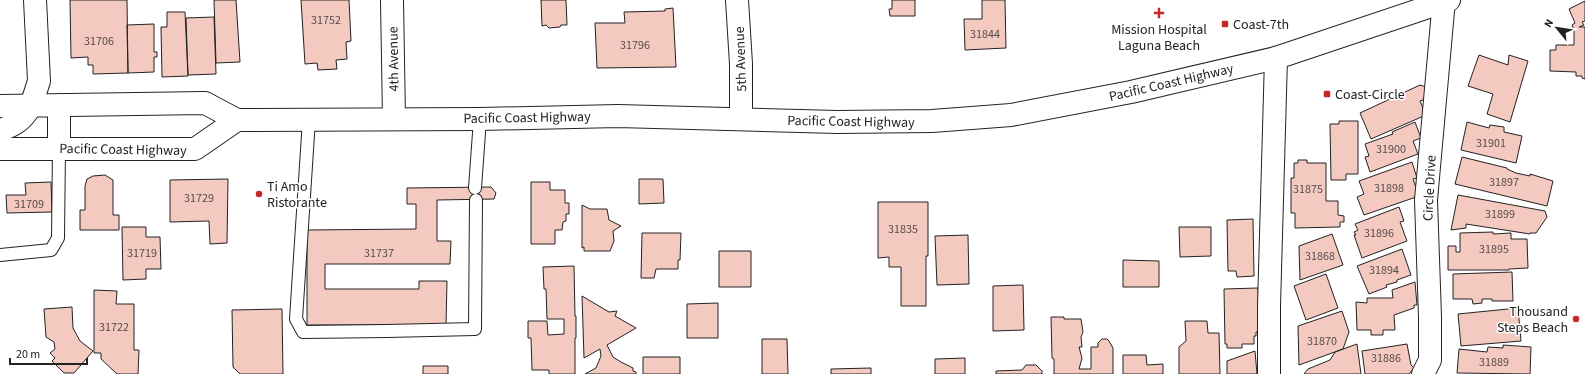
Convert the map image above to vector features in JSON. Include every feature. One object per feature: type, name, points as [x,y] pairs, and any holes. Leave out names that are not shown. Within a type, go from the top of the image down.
[{"type":"main road","points":[[0,130],[16,124],[23,119],[31,106],[39,81],[35,0]]},
{"type":"main road","name":"4th Avenue","points":[[392,0],[394,119]]},
{"type":"main road","name":"5th Avenue","points":[[737,0],[741,64],[741,119]]},
{"type":"main road","name":"Pacific Coast Highway","points":[[0,106],[205,103],[237,120],[618,116],[837,122],[932,121],[1011,115],[1131,92],[1276,58],[1446,1]]},
{"type":"main road","name":"Circle Drive","points":[[1423,374],[1430,360],[1426,200],[1446,1]]},
{"type":"main road","points":[[1269,374],[1269,306],[1276,58]]},
{"type":"main road","points":[[58,105],[59,148]]},
{"type":"main road","name":"Pacific Coast Highway","points":[[0,149],[194,149],[237,120]]},
{"type":"lane","points":[[309,119],[296,319],[303,332],[387,332],[475,329],[476,194],[480,118]]},
{"type":"lane","points":[[0,255],[52,250],[58,238],[59,148]]},
{"type":"building","points":[[70,0],[127,0],[128,73],[93,74],[93,65],[88,65],[88,57],[71,58]]},
{"type":"building","points":[[214,0],[236,0],[240,62],[216,63]]},
{"type":"building","points":[[301,0],[349,0],[351,41],[346,42],[347,59],[336,60],[337,69],[318,70],[317,63],[305,64]]},
{"type":"building","points":[[541,0],[566,0],[567,25],[549,28],[546,25],[542,26]]},
{"type":"building","points":[[892,0],[915,0],[915,16],[890,16],[889,9],[892,9]]},
{"type":"building","points":[[982,0],[1005,0],[1006,48],[965,50],[964,19],[982,19]]},
{"type":"building","points":[[1585,1],[1585,21],[1582,22],[1584,25],[1579,27],[1585,27],[1585,79],[1582,78],[1582,76],[1576,76],[1576,72],[1550,71],[1550,50],[1556,50],[1556,45],[1574,45],[1574,30],[1572,25],[1575,23],[1569,9]]},
{"type":"building","points":[[673,8],[676,67],[597,68],[595,23],[625,23],[624,12],[665,11],[665,9]]},
{"type":"building","points":[[167,12],[185,12],[188,76],[162,77],[161,27],[167,27]]},
{"type":"building","points":[[214,17],[216,74],[188,75],[186,18]]},
{"type":"building","points":[[154,24],[154,52],[157,52],[157,57],[154,57],[154,72],[128,73],[127,25]]},
{"type":"building","points":[[1479,55],[1508,65],[1509,55],[1528,61],[1510,122],[1487,114],[1493,94],[1468,86]]},
{"type":"building","points":[[1420,85],[1426,87],[1426,99],[1420,101],[1426,115],[1371,139],[1360,113]]},
{"type":"building","points":[[1339,121],[1358,121],[1358,174],[1346,174],[1346,180],[1331,180],[1330,124],[1339,124]]},
{"type":"building","points":[[1415,122],[1421,138],[1413,141],[1418,154],[1370,172],[1365,157],[1369,156],[1365,144],[1393,134],[1392,132]]},
{"type":"building","points":[[1467,122],[1489,128],[1490,125],[1504,127],[1504,132],[1522,136],[1516,163],[1461,150]]},
{"type":"building","points":[[1462,157],[1507,168],[1516,173],[1530,176],[1530,174],[1553,181],[1547,206],[1455,184]]},
{"type":"building","points":[[1298,160],[1307,160],[1307,163],[1326,163],[1326,201],[1338,201],[1338,215],[1344,216],[1344,222],[1340,222],[1340,227],[1295,228],[1295,213],[1291,213],[1291,178],[1294,178],[1294,163],[1298,163]]},
{"type":"building","points":[[1412,162],[1417,178],[1413,179],[1419,196],[1364,215],[1357,197],[1364,194],[1359,181]]},
{"type":"building","points":[[105,175],[113,180],[113,215],[119,215],[119,230],[80,230],[80,210],[85,210],[85,186],[87,179],[93,176]]},
{"type":"building","points":[[228,179],[227,243],[210,244],[209,221],[170,222],[170,180]]},
{"type":"building","points":[[639,179],[663,179],[664,203],[639,204]]},
{"type":"building","points":[[51,182],[52,212],[7,213],[6,195],[26,195],[25,183]]},
{"type":"building","points":[[531,182],[550,182],[550,190],[565,190],[565,203],[569,203],[569,214],[566,214],[566,221],[563,222],[562,230],[555,230],[555,244],[531,244]]},
{"type":"building","points":[[491,187],[496,193],[494,199],[437,200],[437,241],[451,241],[450,264],[325,264],[325,289],[419,289],[419,281],[447,281],[446,325],[307,325],[307,230],[416,229],[416,204],[407,204],[407,188]]},
{"type":"building","points":[[1458,195],[1545,211],[1547,217],[1536,233],[1530,234],[1466,224],[1466,228],[1451,230]]},
{"type":"building","points":[[878,202],[928,202],[926,306],[901,306],[901,267],[889,267],[889,257],[878,258]]},
{"type":"building","points":[[582,205],[590,209],[607,209],[609,220],[621,226],[613,231],[614,241],[610,251],[584,251],[584,247],[582,248]]},
{"type":"building","points":[[1399,207],[1404,221],[1400,222],[1407,241],[1362,258],[1354,235],[1356,235],[1354,232],[1358,230],[1355,224]]},
{"type":"building","points":[[1253,219],[1254,276],[1237,277],[1236,271],[1228,271],[1227,220]]},
{"type":"building","points":[[122,227],[146,227],[146,237],[160,237],[161,269],[146,269],[146,279],[123,280]]},
{"type":"building","points":[[1179,227],[1211,227],[1211,256],[1180,257]]},
{"type":"building","points":[[1493,232],[1493,234],[1511,233],[1511,239],[1527,239],[1528,268],[1509,270],[1448,270],[1448,246],[1456,246],[1456,252],[1460,252],[1460,233]]},
{"type":"building","points":[[642,233],[681,233],[680,260],[678,260],[678,269],[656,269],[654,278],[641,278]]},
{"type":"building","points":[[1332,234],[1343,265],[1300,280],[1299,246]]},
{"type":"building","points":[[968,235],[969,284],[937,285],[935,236]]},
{"type":"building","points":[[1402,249],[1411,275],[1397,280],[1397,282],[1386,285],[1387,287],[1369,294],[1357,266]]},
{"type":"building","points":[[719,251],[751,251],[751,287],[719,287]]},
{"type":"building","points":[[1123,260],[1159,261],[1159,287],[1123,287]]},
{"type":"building","points":[[574,266],[576,316],[575,374],[549,374],[549,370],[532,370],[531,338],[528,338],[528,321],[547,321],[548,335],[564,334],[564,319],[547,319],[546,289],[544,289],[543,267]]},
{"type":"building","points":[[1512,272],[1513,301],[1492,301],[1492,299],[1482,299],[1482,303],[1473,304],[1472,299],[1453,299],[1453,274]]},
{"type":"building","points":[[1326,274],[1338,308],[1306,320],[1294,286]]},
{"type":"building","points":[[1415,282],[1417,305],[1414,305],[1414,308],[1394,315],[1395,330],[1383,330],[1383,335],[1371,335],[1371,330],[1357,330],[1356,302],[1367,303],[1367,298],[1393,298],[1392,290]]},
{"type":"building","points":[[1023,285],[1024,330],[993,331],[993,286]]},
{"type":"building","points":[[1258,288],[1261,332],[1256,332],[1256,336],[1254,336],[1254,344],[1242,344],[1242,348],[1227,348],[1227,344],[1225,344],[1224,289]]},
{"type":"building","points":[[94,290],[117,291],[116,304],[134,304],[134,350],[139,350],[138,374],[117,374],[101,359],[101,353],[94,353]]},
{"type":"building","points":[[582,296],[609,312],[617,311],[615,316],[636,328],[607,345],[613,357],[633,368],[633,371],[636,372],[636,374],[585,374],[596,368],[601,356],[600,349],[584,358]]},
{"type":"building","points":[[718,303],[718,338],[687,338],[687,304]]},
{"type":"building","points":[[72,307],[73,328],[80,341],[93,351],[74,373],[64,373],[52,361],[55,358],[50,353],[55,349],[54,342],[46,337],[44,309]]},
{"type":"building","points":[[1518,308],[1521,341],[1461,346],[1458,314]]},
{"type":"building","points":[[282,309],[283,374],[240,374],[233,367],[232,310]]},
{"type":"building","points":[[1342,311],[1349,332],[1343,349],[1299,365],[1298,326]]},
{"type":"building","points":[[1051,317],[1081,319],[1083,332],[1081,337],[1082,347],[1079,347],[1082,358],[1079,369],[1091,369],[1091,347],[1098,347],[1098,343],[1102,339],[1107,339],[1113,348],[1113,374],[1054,374]]},
{"type":"building","points":[[1185,321],[1207,321],[1208,333],[1219,333],[1220,374],[1179,374],[1179,347],[1186,341]]},
{"type":"building","points":[[762,339],[787,339],[788,374],[762,374]]},
{"type":"building","points":[[1357,344],[1361,374],[1304,374],[1308,369],[1330,360],[1335,352]]},
{"type":"building","points":[[1407,344],[1411,365],[1414,368],[1409,374],[1365,374],[1362,351]]},
{"type":"building","points":[[1503,345],[1531,347],[1530,374],[1457,373],[1459,349],[1487,352],[1488,347],[1503,348]]},
{"type":"building","points":[[1255,351],[1257,374],[1227,374],[1227,361]]},
{"type":"building","points":[[1123,355],[1146,355],[1147,365],[1163,364],[1163,374],[1123,374]]},
{"type":"building","points":[[643,357],[680,357],[680,374],[643,374]]},
{"type":"building","points":[[965,358],[965,374],[935,374],[935,359]]},
{"type":"building","points":[[1026,365],[1036,365],[1042,371],[1042,374],[996,374],[996,371],[1022,370]]},
{"type":"building","points":[[423,366],[448,366],[448,374],[423,374]]},
{"type":"building","points":[[871,368],[871,374],[831,374],[831,369]]},
{"type":"place","name":"Mission Hospital Laguna Beach","points":[[1159,13]]},
{"type":"place","name":"Coast-7th","points":[[1225,24]]},
{"type":"place","name":"Coast-Circle","points":[[1327,94]]},
{"type":"place","name":"Ti Amo Ristorante","points":[[259,194]]},
{"type":"place","name":"Thousand Steps Beach","points":[[1576,319]]}]
